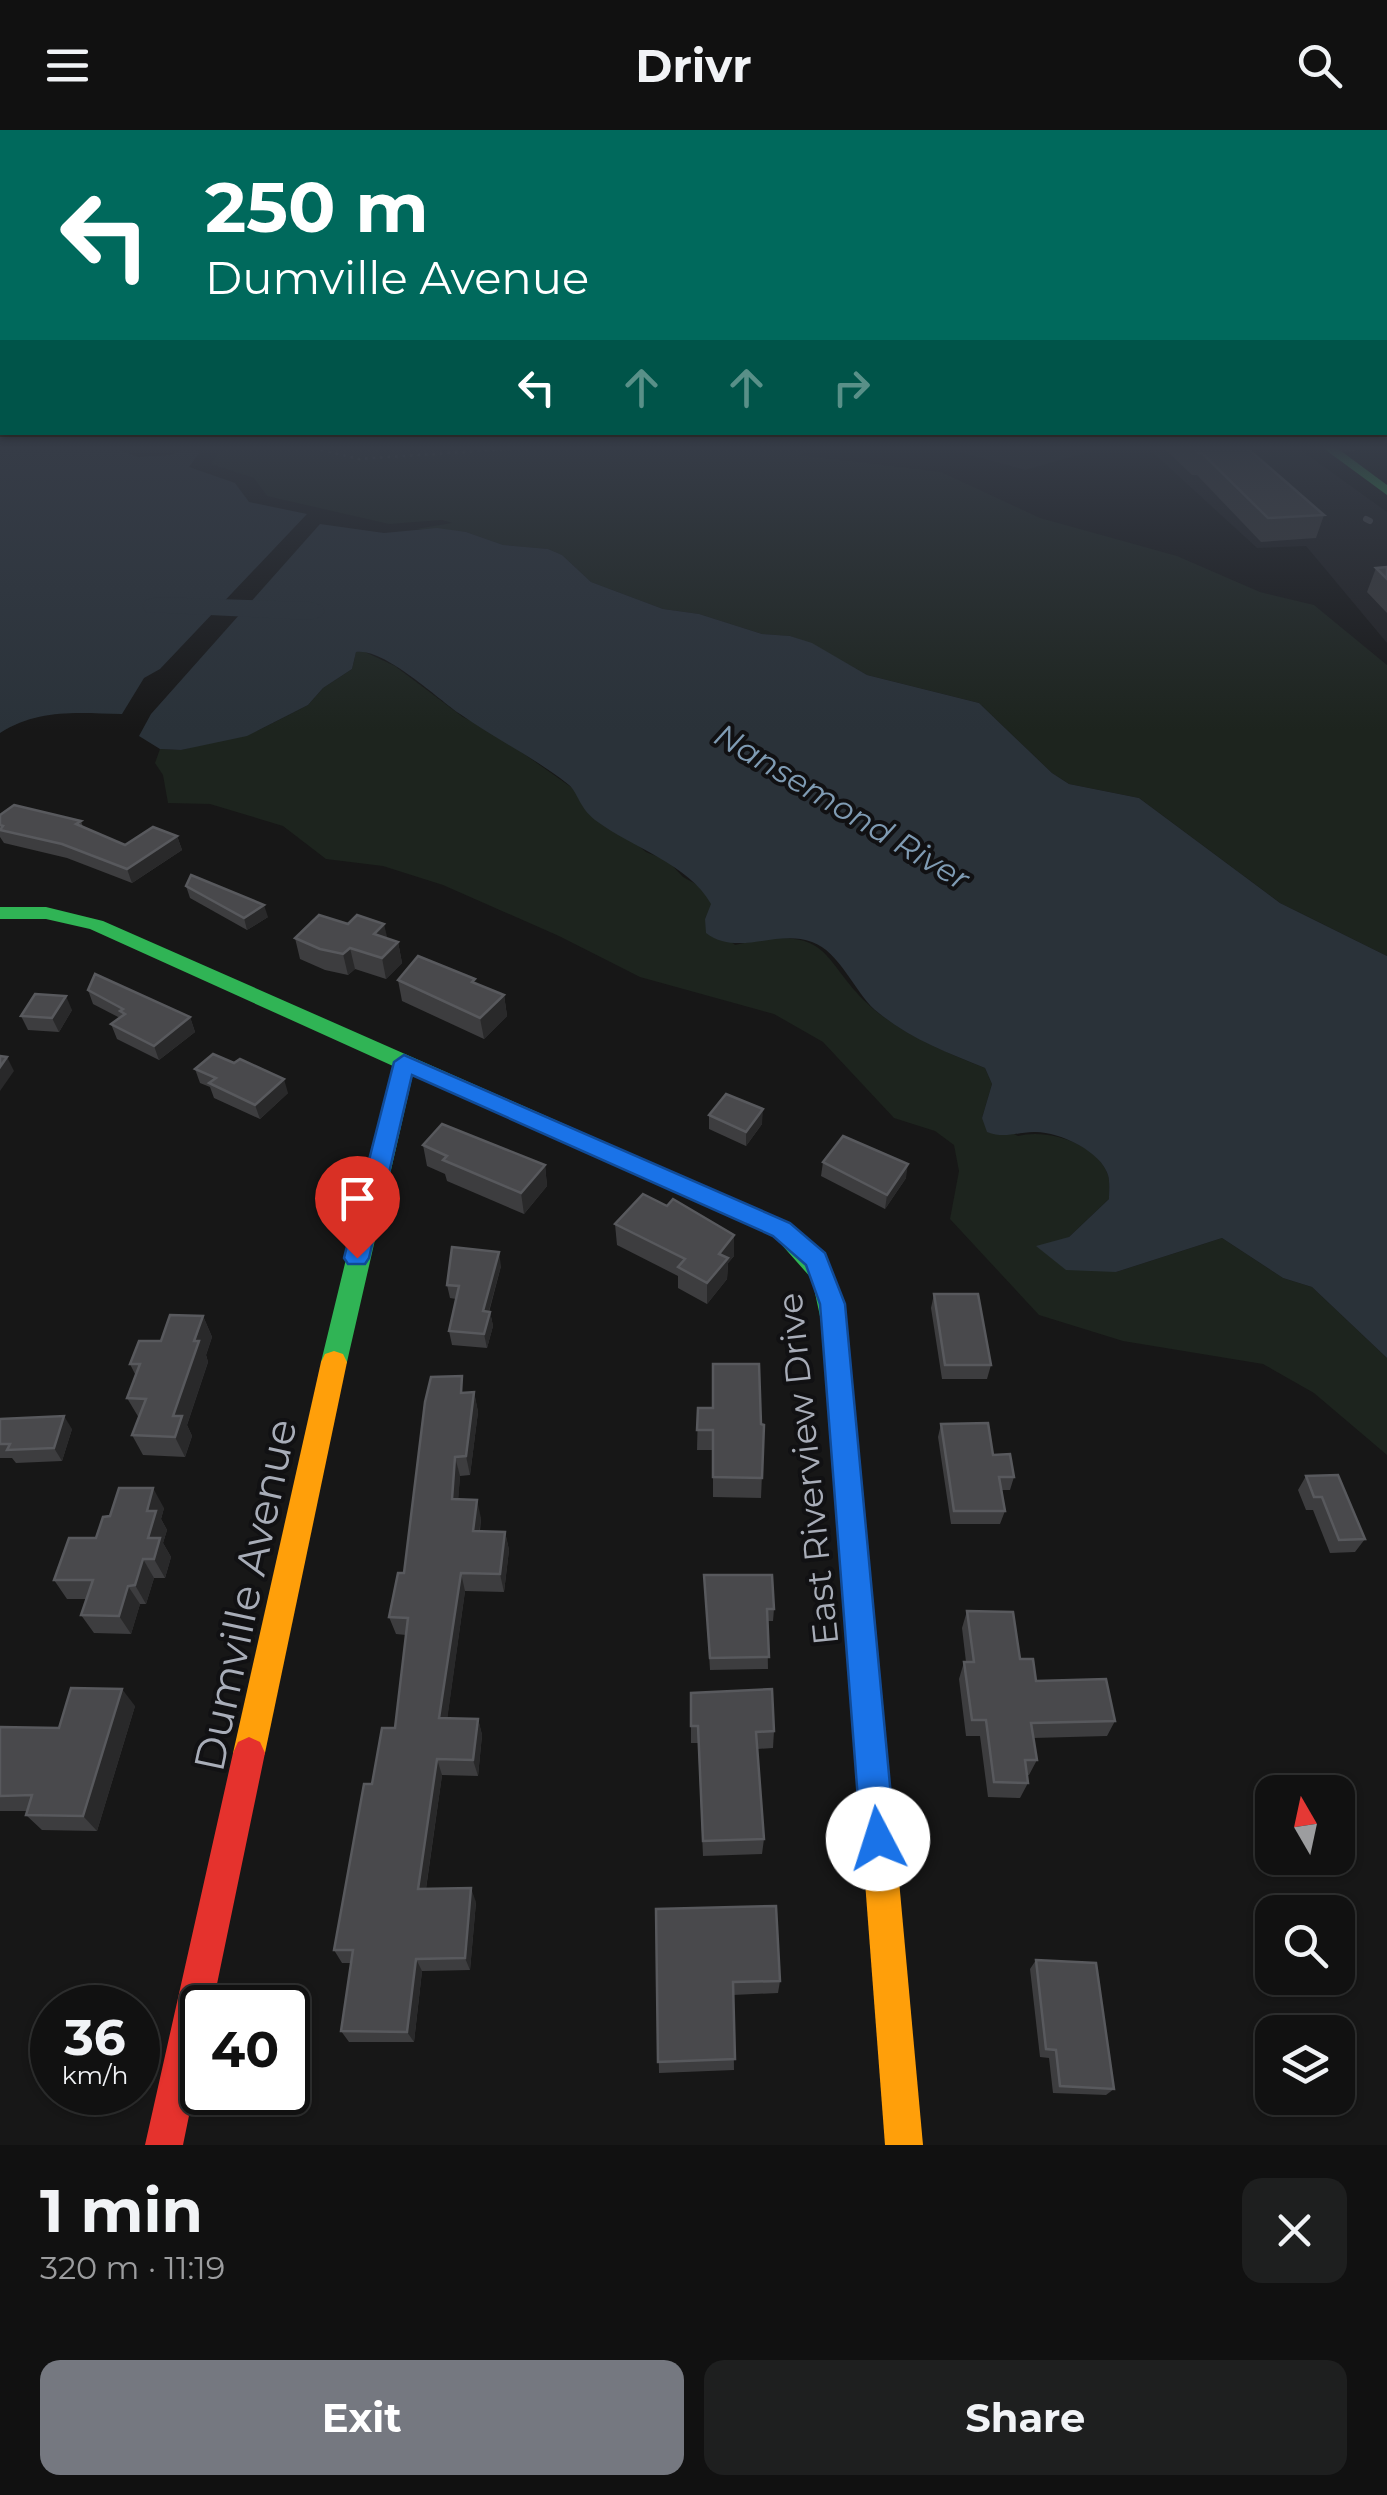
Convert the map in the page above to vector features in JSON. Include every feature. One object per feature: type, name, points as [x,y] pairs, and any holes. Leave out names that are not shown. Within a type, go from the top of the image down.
[{"type":"street","name":"East Riverview Drive","points":[[0,913],[46,913],[96,926],[781,1229],[817,1260],[833,1304],[904,2145]]},
{"type":"street","name":"Dumville Avenue","points":[[164,2145],[365,1219],[404,1062]]},
{"type":"shaded area","points":[[495,542],[1127,542],[1177,556],[1260,592],[1314,605],[1387,665],[1387,956],[1280,903],[1139,798],[1069,784],[1052,773],[979,703],[867,675],[790,636],[762,634],[699,614],[663,609],[591,582],[562,555],[548,549]]},
{"type":"shaded area","points":[[1250,542],[1387,542],[1387,643],[1306,546],[1257,548]]},
{"type":"shaded area","points":[[363,651],[395,666],[463,717],[490,730],[571,787],[646,852],[668,861],[683,877],[703,888],[712,904],[705,919],[735,945],[769,939],[811,944],[824,953],[861,997],[893,1024],[985,1068],[992,1084],[982,1118],[1018,1136],[1056,1136],[1094,1154],[1108,1175],[1109,1199],[1069,1237],[1116,1272],[1222,1238],[1283,1278],[1312,1287],[1387,1358],[1387,1455],[1314,1393],[1263,1364],[1123,1341],[1039,1315],[950,1219],[959,1171],[954,1145],[935,1131],[894,1118],[823,1042],[774,1014],[640,977],[443,885],[383,866],[326,859],[283,826],[210,804],[168,803],[163,775],[155,763],[160,749],[181,750],[259,730],[308,705],[323,688],[352,669],[356,652]]},
{"type":"water","points":[[0,542],[280,542],[160,669],[144,678],[122,714],[44,716],[0,733]]},
{"type":"water","name":"Nansemond River","points":[[304,542],[495,542],[548,549],[562,555],[591,582],[663,609],[699,614],[762,634],[790,636],[812,643],[867,675],[979,703],[1052,773],[1069,784],[1139,798],[1280,903],[1387,956],[1387,1358],[1312,1287],[1283,1278],[1222,1238],[1116,1272],[1066,1270],[1036,1246],[1069,1237],[1109,1199],[1108,1175],[1097,1158],[1055,1135],[987,1132],[982,1118],[992,1084],[985,1068],[928,1044],[888,1020],[867,1002],[831,954],[812,942],[785,938],[731,943],[706,933],[705,919],[711,904],[689,878],[595,820],[569,785],[380,657],[356,652],[352,669],[323,688],[308,705],[247,736],[181,750],[160,749],[139,736],[151,714]]},
{"type":"building","points":[[1387,567],[1387,579],[1376,568]]},
{"type":"building","points":[[14,805],[81,821],[76,824],[125,845],[153,827],[177,836],[127,869],[62,844],[0,830],[0,815]]},
{"type":"building","points":[[191,875],[264,905],[244,918],[186,886]]},
{"type":"building","points":[[319,915],[348,924],[357,915],[384,924],[374,934],[398,942],[382,958],[350,948],[343,954],[320,949],[295,938]]},
{"type":"building","points":[[418,956],[504,995],[480,1018],[398,980]]},
{"type":"building","points":[[95,974],[190,1017],[154,1046],[111,1024],[125,1014],[120,1011],[123,1009],[88,990]]},
{"type":"building","points":[[35,994],[66,996],[52,1018],[21,1016]]},
{"type":"building","points":[[213,1054],[234,1063],[240,1059],[284,1079],[255,1105],[209,1083],[216,1078],[195,1069]]},
{"type":"building","points":[[726,1094],[763,1109],[746,1132],[709,1115]]},
{"type":"building","points":[[442,1124],[545,1165],[521,1193],[443,1160],[447,1156],[423,1145]]},
{"type":"building","points":[[843,1136],[908,1164],[887,1195],[823,1162]]},
{"type":"building","points":[[643,1194],[667,1206],[673,1199],[734,1235],[719,1254],[728,1258],[707,1283],[678,1267],[685,1259],[615,1224]]},
{"type":"building","points":[[452,1247],[499,1252],[483,1311],[490,1312],[484,1334],[449,1331],[459,1286],[447,1285]]},
{"type":"building","points":[[934,1294],[978,1294],[991,1365],[945,1365]]},
{"type":"building","points":[[170,1315],[203,1316],[194,1341],[199,1341],[173,1416],[182,1416],[175,1437],[132,1435],[146,1399],[127,1398],[140,1364],[130,1364],[139,1341],[161,1341]]},
{"type":"building","points":[[713,1364],[759,1364],[764,1425],[762,1478],[713,1477],[713,1430],[697,1430],[698,1408],[713,1408]]},
{"type":"building","points":[[462,1376],[461,1393],[474,1392],[466,1456],[455,1457],[452,1499],[477,1500],[473,1531],[505,1532],[500,1574],[461,1573],[439,1718],[478,1719],[473,1760],[437,1759],[418,1889],[471,1888],[465,1958],[416,1959],[407,2032],[341,2031],[353,1950],[334,1950],[364,1784],[372,1784],[382,1728],[395,1728],[408,1618],[389,1617],[398,1573],[404,1573],[425,1402],[431,1377]]},
{"type":"building","points":[[64,1416],[54,1448],[7,1450],[10,1444],[0,1444],[0,1419]]},
{"type":"building","points":[[988,1423],[993,1455],[1010,1454],[1014,1477],[999,1477],[1005,1511],[954,1511],[941,1424]]},
{"type":"building","points":[[1338,1475],[1365,1539],[1339,1540],[1322,1497],[1314,1497],[1306,1476]]},
{"type":"building","points":[[119,1488],[153,1488],[147,1511],[156,1511],[148,1538],[160,1538],[154,1559],[143,1559],[135,1585],[128,1586],[119,1616],[81,1615],[93,1580],[54,1580],[69,1538],[96,1538],[103,1517],[110,1516]]},
{"type":"building","points":[[704,1575],[772,1575],[774,1609],[767,1609],[769,1657],[710,1658]]},
{"type":"building","points":[[967,1611],[1013,1612],[1020,1659],[1033,1659],[1036,1681],[1106,1679],[1115,1721],[1031,1723],[1037,1760],[1025,1760],[1028,1783],[994,1782],[986,1720],[972,1720],[964,1662],[974,1662]]},
{"type":"building","points":[[71,1688],[122,1689],[83,1816],[26,1815],[32,1795],[0,1796],[0,1727],[59,1728]]},
{"type":"building","points":[[772,1689],[774,1731],[756,1732],[764,1839],[703,1841],[698,1726],[691,1726],[691,1693]]},
{"type":"building","points":[[776,1906],[780,1981],[733,1982],[735,2059],[658,2062],[656,1909]]},
{"type":"building","points":[[1036,1960],[1096,1963],[1114,2089],[1060,2086],[1056,2050],[1046,2049]]},
{"type":"waterway","points":[[157,606],[310,611]]},
{"type":"traffic: fast","points":[[0,913],[46,913],[96,925],[781,1229],[808,1255],[824,1278],[836,1342]]},
{"type":"traffic: fast","points":[[334,1362],[405,1062]]},
{"type":"traffic: slow","points":[[249,1753],[334,1362]]},
{"type":"traffic: slow","points":[[870,1737],[904,2145]]},
{"type":"traffic: jam","points":[[836,1342],[870,1737]]},
{"type":"traffic: jam","points":[[164,2145],[249,1753]]},
{"type":"route","points":[[357,1258],[404,1062],[781,1229],[803,1244],[817,1260],[833,1304],[878,1839]]}]
